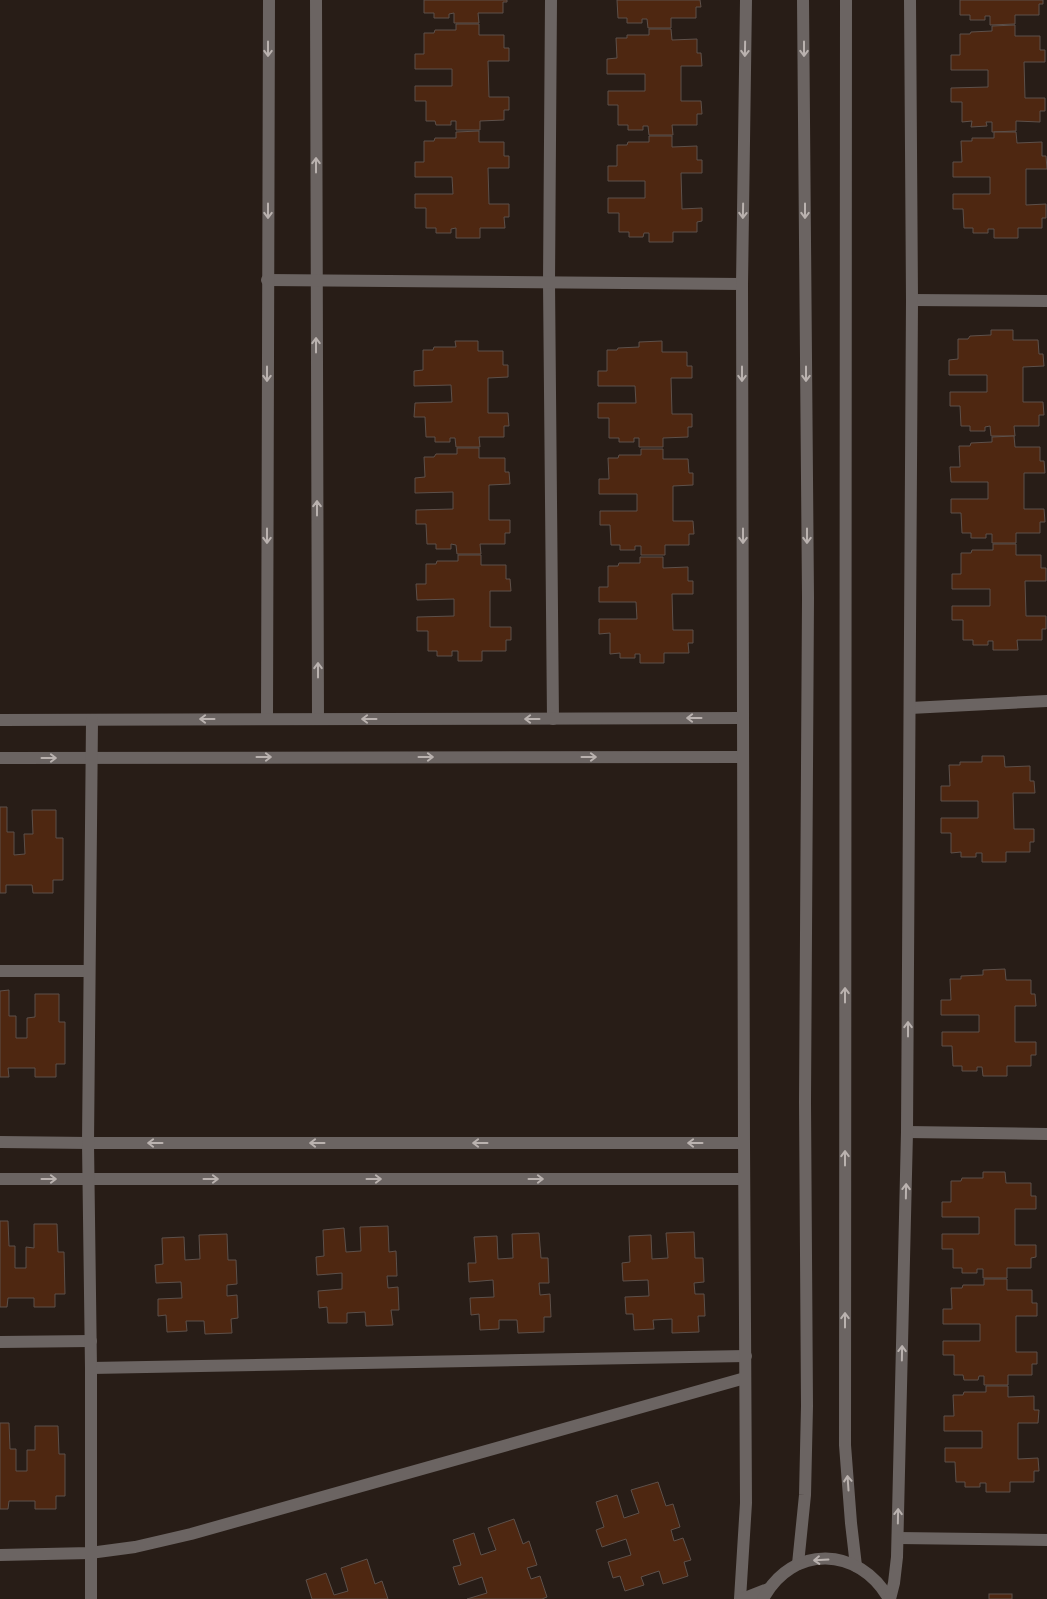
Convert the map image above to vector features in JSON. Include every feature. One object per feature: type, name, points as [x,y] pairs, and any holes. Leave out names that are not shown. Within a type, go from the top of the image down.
[{"type":"street","points":[[268,0],[268,719]]},
{"type":"street","points":[[316,0],[318,719]]},
{"type":"street","points":[[551,0],[549,282],[554,719]]},
{"type":"street","points":[[746,0],[742,284],[746,1503],[741,1599],[765,1594],[781,1574],[798,1564],[818,1559],[838,1560],[856,1566],[870,1575],[882,1587],[889,1599]]},
{"type":"street","points":[[798,1564],[805,1495],[807,1406],[805,1092],[808,588],[804,0]]},
{"type":"street","points":[[846,0],[845,1445],[856,1566]]},
{"type":"street","points":[[889,1599],[896,1571],[898,1538],[908,1132],[912,300],[910,0]]},
{"type":"street","points":[[268,280],[742,284]]},
{"type":"street","points":[[912,300],[1047,301]]},
{"type":"street","points":[[910,708],[1047,701]]},
{"type":"street","points":[[0,720],[743,718]]},
{"type":"street","points":[[91,1599],[91,1368],[88,1143],[92,720]]},
{"type":"street","points":[[0,758],[743,757]]},
{"type":"street","points":[[0,971],[90,971]]},
{"type":"street","points":[[908,1132],[1047,1134]]},
{"type":"street","points":[[0,1142],[744,1143]]},
{"type":"street","points":[[0,1179],[744,1179]]},
{"type":"street","points":[[0,1342],[90,1341]]},
{"type":"street","points":[[91,1368],[746,1356]]},
{"type":"street","points":[[0,1555],[90,1553],[135,1547],[191,1534],[746,1378]]},
{"type":"street","points":[[898,1538],[1047,1540]]},
{"type":"building","points":[[424,0],[507,0],[507,2],[503,2],[503,13],[478,13],[479,23],[454,23],[454,13],[449,14],[449,18],[434,18],[434,13],[424,13]]},
{"type":"building","points":[[617,0],[700,0],[701,7],[696,7],[696,18],[671,18],[671,28],[648,28],[647,19],[642,19],[642,23],[627,23],[627,18],[618,18]]},
{"type":"building","points":[[960,0],[1043,0],[1043,4],[1039,4],[1039,15],[1015,15],[1015,24],[990,25],[990,16],[985,16],[985,20],[970,20],[970,15],[960,15]]},
{"type":"building","points":[[456,24],[479,24],[479,35],[504,35],[504,48],[509,48],[509,61],[488,61],[489,97],[509,97],[509,110],[504,110],[504,120],[480,121],[480,130],[456,130],[456,121],[451,121],[451,125],[436,125],[435,121],[426,121],[426,101],[415,101],[415,86],[452,86],[452,69],[415,69],[415,54],[424,54],[424,33],[434,33],[435,30],[456,30]]},
{"type":"building","points":[[1015,25],[1015,36],[1040,36],[1040,50],[1045,50],[1045,62],[1024,62],[1025,98],[1045,98],[1045,111],[1040,111],[1040,122],[1016,121],[1016,131],[992,132],[992,122],[986,122],[987,126],[971,127],[972,121],[962,122],[962,102],[951,102],[951,88],[988,87],[988,70],[951,70],[951,55],[960,55],[960,34],[992,31],[992,26]]},
{"type":"building","points":[[649,29],[671,29],[672,40],[697,39],[697,53],[701,53],[702,66],[681,66],[681,101],[701,101],[702,114],[697,114],[697,125],[672,125],[673,135],[649,135],[648,126],[643,126],[643,130],[628,130],[628,125],[618,125],[618,105],[608,105],[608,91],[645,91],[645,74],[607,74],[607,59],[617,58],[616,38],[627,38],[627,35],[649,35]]},
{"type":"building","points":[[479,131],[479,142],[504,142],[504,156],[509,156],[509,168],[488,168],[489,204],[509,204],[509,217],[504,217],[505,228],[480,228],[480,238],[456,238],[456,228],[451,229],[451,233],[436,233],[436,228],[426,228],[426,208],[415,208],[415,194],[453,194],[452,177],[415,177],[415,162],[424,162],[424,141],[434,141],[435,138],[456,138],[456,132]]},
{"type":"building","points":[[994,132],[1016,132],[1017,143],[1042,142],[1042,156],[1046,156],[1047,169],[1026,169],[1026,205],[1046,204],[1046,218],[1042,218],[1042,228],[1018,228],[1018,238],[994,238],[994,229],[988,229],[988,233],[973,233],[973,228],[964,228],[963,209],[953,209],[953,194],[990,194],[990,177],[953,177],[953,162],[962,162],[961,141],[972,141],[972,138],[994,138]]},
{"type":"building","points":[[649,136],[672,136],[672,147],[697,146],[697,160],[702,160],[702,173],[681,173],[682,209],[702,208],[702,221],[697,222],[697,232],[673,232],[673,242],[649,242],[649,233],[644,233],[643,237],[629,237],[629,232],[619,232],[619,213],[608,213],[608,198],[645,198],[645,181],[608,181],[608,166],[617,166],[617,145],[627,145],[628,142],[649,142]]},
{"type":"building","points":[[991,330],[1013,330],[1013,340],[1038,340],[1039,354],[1043,354],[1044,366],[1023,367],[1023,402],[1043,402],[1044,415],[1039,415],[1039,426],[1014,426],[1015,436],[991,436],[990,426],[985,427],[985,431],[970,431],[970,426],[961,426],[960,406],[950,406],[950,392],[987,392],[987,375],[949,375],[949,360],[958,359],[958,339],[968,339],[970,336],[991,335]]},
{"type":"building","points":[[455,341],[478,341],[478,351],[503,351],[503,365],[508,365],[508,377],[488,378],[488,413],[508,413],[509,426],[504,426],[504,437],[479,437],[480,447],[456,447],[455,438],[450,438],[450,442],[435,442],[435,437],[426,437],[425,417],[414,417],[415,403],[452,402],[451,385],[414,386],[414,371],[423,370],[423,350],[433,350],[434,347],[456,347]]},
{"type":"building","points":[[662,341],[662,352],[687,352],[687,366],[692,366],[692,378],[671,378],[672,414],[692,414],[692,427],[688,427],[688,437],[663,438],[663,447],[639,447],[639,438],[634,438],[634,442],[619,442],[619,438],[609,438],[609,418],[598,418],[598,403],[636,403],[635,386],[598,386],[598,371],[607,371],[607,350],[639,347],[639,342]]},
{"type":"building","points":[[1014,436],[1015,447],[1040,447],[1040,461],[1044,461],[1045,473],[1024,473],[1024,509],[1044,509],[1045,522],[1040,522],[1040,533],[1016,533],[1016,543],[992,543],[992,534],[986,534],[986,538],[971,538],[971,533],[962,533],[961,513],[951,513],[951,499],[988,499],[988,482],[951,482],[950,467],[960,467],[959,446],[970,446],[971,443],[992,442],[992,437]]},
{"type":"building","points":[[457,448],[479,448],[479,458],[505,458],[505,472],[509,472],[510,484],[489,485],[489,520],[510,520],[510,533],[505,533],[505,544],[480,544],[481,554],[457,554],[456,545],[451,544],[451,549],[436,549],[436,544],[427,544],[426,524],[416,524],[416,510],[453,509],[453,492],[415,493],[415,478],[425,477],[424,457],[434,457],[436,454],[457,454]]},
{"type":"building","points":[[641,449],[663,449],[663,459],[688,459],[689,473],[693,473],[693,485],[673,486],[673,521],[693,521],[694,534],[689,534],[689,545],[665,545],[665,555],[641,555],[641,546],[635,546],[635,550],[620,550],[620,545],[611,545],[610,525],[600,525],[600,511],[637,511],[637,494],[599,494],[599,479],[609,479],[608,458],[618,458],[619,455],[641,455]]},
{"type":"building","points":[[993,544],[1016,544],[1016,555],[1041,555],[1041,568],[1046,568],[1046,581],[1025,581],[1026,616],[1046,616],[1046,629],[1042,629],[1042,640],[1017,640],[1018,650],[993,650],[993,641],[988,641],[988,645],[973,645],[973,640],[963,640],[963,620],[952,620],[952,606],[990,606],[990,589],[952,589],[952,574],[961,574],[961,553],[971,553],[972,550],[993,550]]},
{"type":"building","points":[[458,555],[481,555],[481,565],[506,565],[506,579],[510,579],[511,591],[490,591],[490,627],[511,627],[511,640],[506,640],[506,651],[482,651],[482,661],[458,661],[458,651],[452,651],[452,656],[437,656],[437,651],[428,651],[428,631],[417,631],[417,617],[454,616],[454,599],[417,600],[416,584],[426,584],[426,564],[436,564],[437,561],[458,561]]},
{"type":"building","points":[[640,557],[663,557],[663,568],[688,567],[688,581],[693,581],[693,594],[672,594],[673,630],[693,630],[693,643],[688,643],[689,653],[664,653],[664,663],[640,663],[640,654],[635,654],[635,658],[620,658],[620,653],[610,654],[610,633],[599,634],[599,619],[637,619],[636,602],[599,602],[599,587],[608,587],[608,566],[618,566],[619,563],[640,563]]},
{"type":"building","points":[[982,756],[1004,756],[1005,767],[1030,766],[1030,781],[1034,781],[1035,793],[1013,793],[1014,829],[1034,829],[1034,842],[1030,842],[1030,852],[1006,852],[1006,862],[982,862],[982,853],[976,853],[976,857],[961,857],[961,852],[951,853],[951,833],[941,833],[941,818],[978,818],[978,801],[941,801],[941,786],[950,786],[949,765],[960,765],[960,762],[982,762]]},
{"type":"building","points":[[0,807],[7,807],[7,832],[14,832],[14,855],[25,854],[24,834],[33,834],[32,810],[56,810],[56,838],[63,838],[63,880],[53,880],[53,893],[33,893],[32,885],[6,885],[6,893],[0,893]]},
{"type":"building","points":[[1005,969],[1006,980],[1031,980],[1031,994],[1035,994],[1036,1006],[1015,1006],[1015,1042],[1036,1042],[1036,1055],[1031,1055],[1031,1066],[1007,1066],[1007,1076],[983,1076],[982,1067],[977,1067],[977,1071],[962,1071],[962,1066],[953,1066],[952,1046],[942,1046],[942,1032],[979,1032],[979,1015],[941,1015],[941,1000],[951,1000],[950,979],[961,979],[961,976],[983,975],[983,970]]},
{"type":"building","points":[[9,990],[9,1016],[16,1016],[16,1038],[27,1038],[27,1018],[35,1017],[35,994],[59,994],[59,1022],[65,1022],[65,1064],[56,1064],[56,1077],[35,1077],[35,1068],[8,1068],[9,1077],[0,1077],[0,991]]},
{"type":"building","points":[[983,1172],[1005,1172],[1006,1183],[1031,1183],[1031,1196],[1036,1196],[1036,1209],[1015,1209],[1015,1245],[1036,1245],[1036,1257],[1031,1258],[1031,1268],[1007,1268],[1007,1278],[983,1278],[983,1269],[977,1269],[977,1273],[962,1273],[962,1268],[953,1268],[953,1249],[942,1249],[942,1234],[979,1234],[979,1217],[942,1217],[942,1202],[951,1202],[951,1181],[961,1181],[962,1178],[983,1178]]},
{"type":"building","points":[[0,1221],[8,1221],[9,1246],[15,1246],[15,1268],[26,1268],[26,1247],[34,1248],[34,1224],[57,1224],[58,1252],[64,1252],[65,1294],[55,1294],[55,1307],[34,1307],[34,1298],[8,1298],[7,1307],[0,1307]]},
{"type":"building","points":[[388,1226],[389,1252],[396,1251],[397,1276],[387,1276],[388,1288],[398,1287],[399,1310],[391,1310],[393,1325],[366,1326],[365,1312],[347,1313],[347,1323],[328,1323],[327,1307],[319,1308],[318,1291],[342,1289],[342,1273],[317,1275],[316,1257],[324,1256],[323,1230],[344,1228],[346,1252],[361,1251],[360,1227]]},
{"type":"building","points":[[694,1232],[695,1258],[703,1258],[704,1282],[694,1283],[695,1294],[704,1294],[705,1316],[698,1316],[699,1332],[672,1333],[672,1319],[653,1320],[654,1329],[634,1330],[633,1314],[626,1314],[625,1297],[649,1296],[648,1280],[623,1281],[622,1263],[630,1262],[629,1236],[651,1235],[652,1259],[668,1258],[666,1233]]},
{"type":"building","points":[[539,1233],[541,1258],[548,1258],[549,1283],[539,1283],[540,1295],[550,1294],[551,1317],[544,1317],[544,1332],[518,1333],[517,1320],[499,1320],[499,1329],[480,1330],[479,1314],[471,1315],[470,1298],[494,1297],[493,1280],[469,1282],[468,1263],[476,1263],[474,1237],[497,1236],[498,1259],[513,1258],[512,1234]]},
{"type":"building","points":[[227,1234],[228,1260],[236,1260],[237,1284],[227,1285],[227,1296],[237,1295],[238,1318],[231,1319],[232,1333],[205,1334],[204,1321],[186,1321],[187,1331],[167,1332],[166,1315],[158,1316],[158,1299],[182,1298],[181,1282],[156,1283],[155,1265],[163,1264],[162,1238],[184,1237],[185,1260],[200,1259],[199,1235]]},
{"type":"building","points":[[984,1279],[1007,1279],[1007,1290],[1032,1290],[1032,1303],[1037,1303],[1037,1316],[1016,1316],[1016,1352],[1037,1352],[1037,1364],[1032,1364],[1032,1375],[1008,1375],[1008,1385],[984,1385],[984,1376],[979,1376],[978,1380],[964,1380],[963,1375],[954,1375],[954,1355],[943,1355],[943,1341],[980,1341],[980,1324],[943,1324],[943,1309],[952,1309],[951,1288],[962,1288],[963,1285],[984,1285]]},
{"type":"building","points":[[986,1386],[1008,1386],[1008,1397],[1034,1396],[1034,1410],[1039,1410],[1038,1423],[1018,1423],[1018,1459],[1038,1458],[1039,1471],[1034,1471],[1034,1482],[1010,1482],[1010,1492],[986,1492],[986,1483],[980,1483],[980,1487],[965,1487],[965,1482],[956,1482],[955,1462],[945,1462],[945,1448],[982,1448],[982,1431],[944,1431],[944,1416],[954,1416],[953,1395],[963,1395],[964,1392],[986,1392]]},
{"type":"building","points":[[0,1423],[9,1423],[10,1449],[16,1449],[16,1471],[27,1471],[27,1450],[35,1450],[35,1426],[58,1426],[59,1454],[65,1454],[65,1496],[56,1496],[56,1509],[35,1509],[35,1501],[9,1501],[8,1509],[0,1509]]},
{"type":"building","points":[[658,1482],[666,1506],[673,1504],[680,1527],[671,1530],[674,1541],[683,1538],[691,1560],[684,1562],[688,1576],[663,1584],[659,1571],[641,1577],[644,1585],[625,1591],[620,1576],[613,1578],[608,1562],[631,1555],[626,1539],[602,1547],[596,1530],[604,1527],[596,1502],[617,1495],[624,1518],[639,1513],[631,1490]]},
{"type":"building","points":[[514,1519],[523,1544],[529,1541],[537,1565],[527,1568],[531,1579],[540,1576],[547,1597],[542,1599],[467,1599],[487,1593],[482,1577],[459,1585],[453,1567],[461,1565],[453,1540],[474,1533],[481,1555],[496,1550],[488,1528]]},
{"type":"building","points":[[367,1559],[375,1584],[382,1581],[388,1599],[312,1599],[306,1580],[326,1573],[334,1595],[348,1591],[341,1568]]},
{"type":"building","points":[[989,1594],[1012,1594],[1012,1599],[989,1599]]}]
